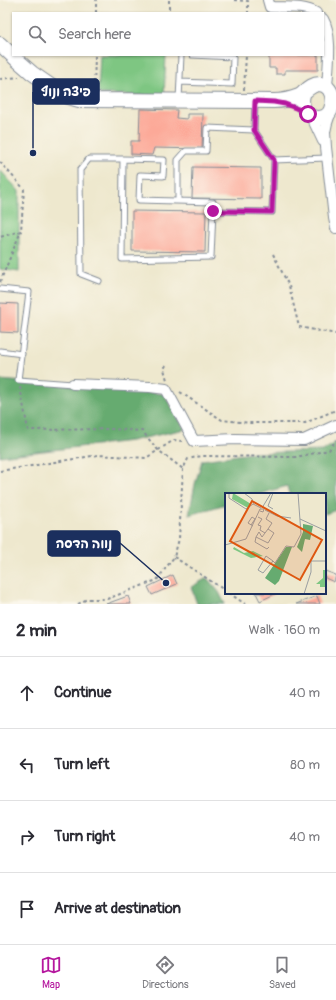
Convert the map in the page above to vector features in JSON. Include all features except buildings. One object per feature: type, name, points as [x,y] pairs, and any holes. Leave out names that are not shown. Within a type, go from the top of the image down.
[{"type":"street","points":[[268,0],[270,7],[305,8],[315,12]]},
{"type":"street","points":[[336,20],[325,22],[329,39],[332,91],[336,99],[336,104],[327,123],[325,132],[336,228]]},
{"type":"street","points":[[0,44],[12,55]]},
{"type":"street","points":[[13,56],[32,72],[62,93],[79,100],[274,102],[285,104],[317,118],[322,118],[333,112]]},
{"type":"street","points":[[274,102],[289,99],[315,85],[323,85],[332,91]]},
{"type":"street","points":[[304,92],[302,106],[314,122],[326,147]]},
{"type":"street","points":[[73,384],[166,389],[194,441],[235,439],[304,440],[336,425]]},
{"type":"lane","points":[[179,101],[181,56]]},
{"type":"lane","points":[[180,82],[232,84],[233,57],[212,56]]},
{"type":"lane","points":[[213,211],[272,212],[274,160],[254,130],[249,101]]},
{"type":"lane","points":[[178,201],[178,160],[186,151],[206,151],[207,128],[254,130]]},
{"type":"lane","points":[[274,160],[327,158]]},
{"type":"lane","points":[[99,281],[81,274],[80,170],[89,160],[123,159],[164,160],[163,176],[140,175],[139,200],[213,202],[212,257],[122,259],[123,159]]},
{"type":"lane","points":[[0,289],[28,292],[18,380],[73,384]]},
{"type":"lane","points":[[0,351],[22,354]]},
{"type":"path","points":[[96,0],[96,12]]},
{"type":"path","points":[[169,0],[169,12]]},
{"type":"path","points":[[234,0],[248,2],[248,12]]},
{"type":"path","points":[[94,100],[95,56]]},
{"type":"path","points":[[246,56],[249,101]]},
{"type":"path","points":[[0,162],[24,189],[21,231],[0,282]]},
{"type":"path","points":[[0,237],[21,231]]},
{"type":"path","points":[[272,254],[289,286],[299,327],[336,334]]},
{"type":"path","points":[[166,365],[164,369],[168,385]]},
{"type":"path","points":[[18,380],[28,430],[142,431],[158,450],[183,469]]},
{"type":"path","points":[[175,389],[222,420],[250,423],[305,423],[336,410]]},
{"type":"path","points":[[0,471],[98,455],[146,458],[174,440],[194,441]]},
{"type":"path","points":[[78,604],[87,598],[107,599],[157,580],[174,557],[179,539],[183,469],[188,459],[201,456],[296,457],[329,450],[336,440]]},
{"type":"path","points":[[174,557],[225,590]]},
{"type":"path","points":[[231,594],[246,604]]},
{"type":"green space","points":[[100,56],[166,56],[164,96],[98,94]]},
{"type":"green space","points":[[0,170],[19,191],[19,272],[0,269]]},
{"type":"green space","points":[[0,380],[164,394],[185,429],[131,441],[0,456]]},
{"type":"green space","points":[[336,442],[336,510],[326,514],[326,493],[289,493],[287,486],[263,493],[225,493],[225,504],[189,515],[195,484],[202,460],[252,453],[323,451]]},
{"type":"green space","points":[[207,578],[219,592],[225,604],[197,604],[191,587]]},
{"type":"place","name":"פיצה ונוף","points":[[33,153]]},
{"type":"place","name":"נווה הדסה","points":[[166,583]]},
{"type":"route","points":[[213,211],[272,212],[274,160],[254,130],[255,101],[285,104],[296,107],[308,114]]}]
